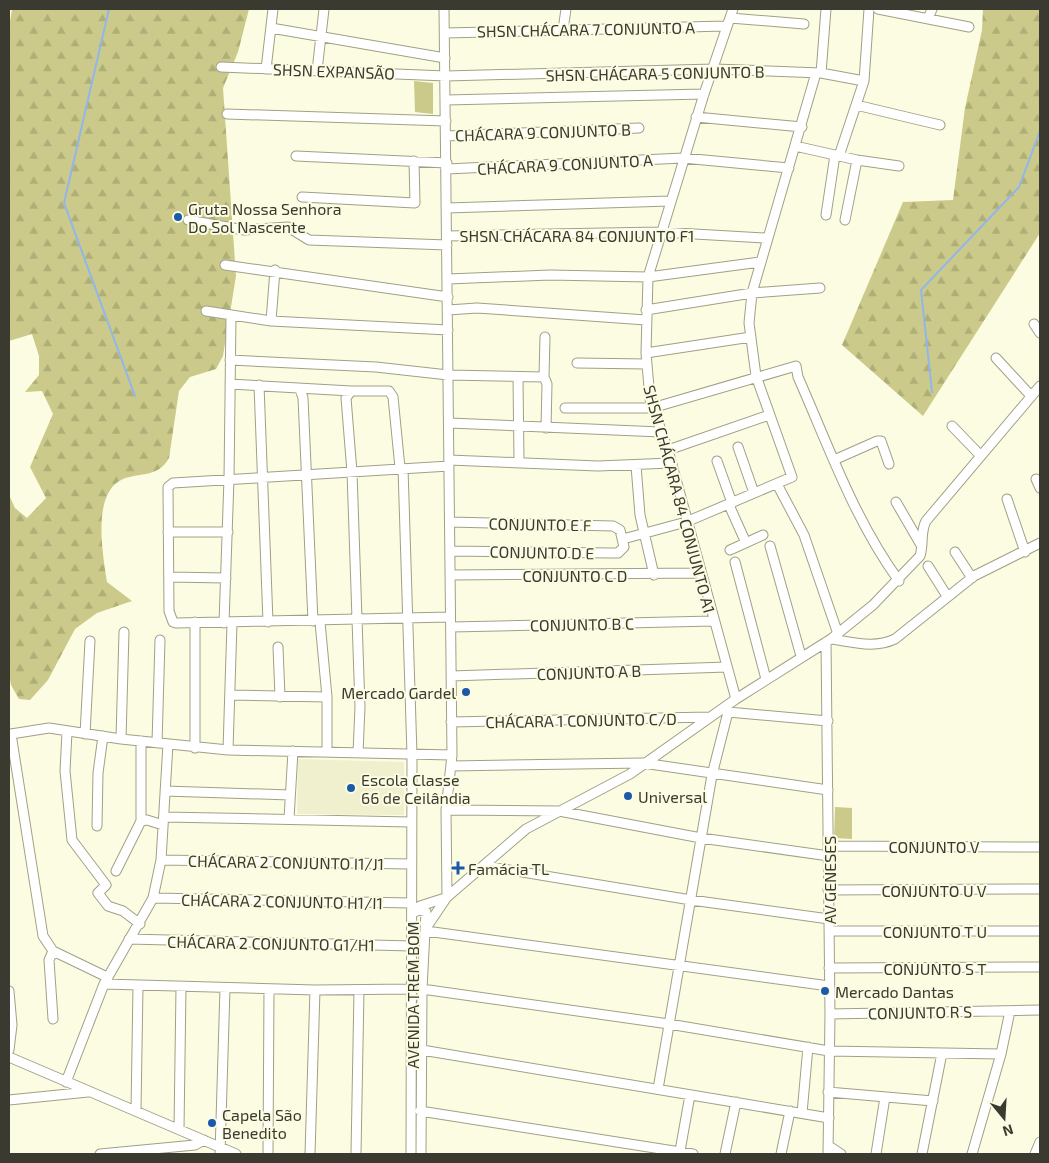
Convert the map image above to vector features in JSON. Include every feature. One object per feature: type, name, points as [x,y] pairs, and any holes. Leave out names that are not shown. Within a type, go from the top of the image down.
[{"type":"street","points":[[266,68],[273,9]]},
{"type":"street","points":[[317,71],[324,9]]},
{"type":"street","points":[[444,9],[452,755],[446,810],[447,897]]},
{"type":"street","points":[[563,30],[566,9]]},
{"type":"street","points":[[624,539],[686,522],[792,477],[756,376],[749,323],[752,293],[766,238],[818,73],[826,9]]},
{"type":"street","points":[[826,215],[837,156],[864,81],[869,9]]},
{"type":"street","points":[[878,9],[968,27]]},
{"type":"street","points":[[928,19],[932,9]]},
{"type":"street","name":"SHSN CHÁCARA 7 CONJUNTO A","points":[[445,33],[563,30],[730,18],[804,24]]},
{"type":"street","name":"SHSN CHÁCARA 84 CONJUNTO A1","points":[[730,18],[696,117],[648,277],[646,354],[652,408],[668,450],[713,621],[736,699]]},
{"type":"street","points":[[271,28],[446,58]]},
{"type":"street","name":"SHSN EXPANSÃO","points":[[221,67],[446,76]]},
{"type":"street","name":"SHSN CHÁCARA 5 CONJUNTO B","points":[[446,76],[714,69],[818,73],[864,81]]},
{"type":"street","points":[[446,100],[704,94]]},
{"type":"street","points":[[856,105],[940,125]]},
{"type":"street","points":[[226,114],[446,122]]},
{"type":"street","points":[[696,117],[802,127]]},
{"type":"street","name":"CHÁCARA 9 CONJUNTO B","points":[[446,136],[639,128]]},
{"type":"street","points":[[794,146],[857,160],[899,166]]},
{"type":"street","name":"CHÁCARA 9 CONJUNTO A","points":[[296,156],[414,161],[447,166],[684,158],[789,168]]},
{"type":"street","points":[[846,220],[857,160]]},
{"type":"street","points":[[302,197],[414,202],[414,161]]},
{"type":"street","points":[[447,208],[670,201]]},
{"type":"street","name":"SHSN CHÁCARA 84 CONJUNTO F1","points":[[188,220],[244,230],[288,227],[309,240],[447,240],[660,232],[766,238]]},
{"type":"street","points":[[448,279],[550,274],[648,277],[760,262]]},
{"type":"street","points":[[225,265],[275,270],[378,288],[448,297]]},
{"type":"street","points":[[271,321],[275,270]]},
{"type":"street","points":[[646,310],[752,293],[820,288]]},
{"type":"street","points":[[448,310],[477,308],[646,320]]},
{"type":"street","points":[[206,311],[271,321],[448,330]]},
{"type":"street","points":[[228,750],[231,695],[226,578],[231,316]]},
{"type":"street","points":[[1034,324],[1040,333]]},
{"type":"street","points":[[545,337],[546,428]]},
{"type":"street","points":[[646,354],[751,337]]},
{"type":"street","points":[[996,358],[1031,396]]},
{"type":"street","points":[[230,360],[376,367],[448,374],[544,378]]},
{"type":"street","points":[[577,363],[647,364]]},
{"type":"street","points":[[565,408],[652,408],[756,376],[796,366],[798,377],[859,516],[883,559],[899,580]]},
{"type":"street","points":[[518,377],[519,462]]},
{"type":"street","points":[[230,384],[351,391],[384,390],[391,392],[401,468],[409,617],[412,755],[410,822],[413,909],[447,897]]},
{"type":"street","points":[[259,385],[268,622]]},
{"type":"street","points":[[829,986],[426,929],[447,897],[526,829],[616,782],[710,717],[726,709],[736,699],[832,638],[899,580],[920,556],[922,547],[921,530],[926,520],[1040,386]]},
{"type":"street","points":[[300,389],[303,398],[316,621],[327,697],[327,751]]},
{"type":"street","points":[[351,391],[346,398],[352,472],[355,620],[360,707],[358,753]]},
{"type":"street","points":[[668,450],[769,415]]},
{"type":"street","points":[[449,423],[661,432]]},
{"type":"street","points":[[952,426],[980,455]]},
{"type":"street","points":[[834,460],[877,441],[882,441],[889,464]]},
{"type":"street","points":[[738,447],[754,493]]},
{"type":"street","points":[[717,461],[730,504],[746,543]]},
{"type":"street","points":[[450,617],[228,623],[173,622],[169,611],[168,487],[173,483],[352,472],[449,463],[519,462],[636,466],[671,463]]},
{"type":"street","points":[[636,466],[639,502],[654,575]]},
{"type":"street","name":"AV GENESES","points":[[777,484],[804,535],[832,638],[828,721],[829,1150]]},
{"type":"street","points":[[1007,499],[1025,552]]},
{"type":"street","points":[[896,502],[922,547]]},
{"type":"street","name":"CONJUNTO E F","points":[[450,522],[613,526],[620,530],[624,539]]},
{"type":"street","points":[[168,532],[228,532]]},
{"type":"street","points":[[730,550],[763,535]]},
{"type":"street","name":"CONJUNTO D E","points":[[450,551],[618,553],[624,547],[624,539]]},
{"type":"street","points":[[832,638],[871,645],[885,644],[895,639],[972,578],[1040,543]]},
{"type":"street","points":[[770,546],[801,656]]},
{"type":"street","points":[[955,552],[972,578]]},
{"type":"street","points":[[735,562],[766,679]]},
{"type":"street","points":[[928,566],[947,596]]},
{"type":"street","name":"CONJUNTO C D","points":[[450,575],[654,575],[701,573]]},
{"type":"street","points":[[169,578],[226,578]]},
{"type":"street","name":"CONJUNTO B C","points":[[450,627],[713,621]]},
{"type":"street","points":[[195,622],[195,748]]},
{"type":"street","points":[[121,739],[124,632]]},
{"type":"street","points":[[157,743],[160,640]]},
{"type":"street","points":[[85,734],[90,641]]},
{"type":"street","points":[[278,647],[280,697]]},
{"type":"street","name":"CONJUNTO A B","points":[[451,676],[726,667]]},
{"type":"street","points":[[231,695],[327,697]]},
{"type":"street","points":[[726,709],[828,721]]},
{"type":"street","points":[[658,1089],[712,774],[726,709]]},
{"type":"street","name":"CHÁCARA 1 CONJUNTO C/D","points":[[451,722],[710,717]]},
{"type":"street","points":[[412,989],[316,990],[138,986],[106,980],[53,951],[48,946],[41,929],[10,734],[22,730],[49,728],[67,732],[195,748],[452,755]]},
{"type":"street","points":[[67,732],[66,771],[72,840],[106,885],[98,893],[108,906],[122,911],[140,924]]},
{"type":"street","points":[[97,826],[98,767],[102,736]]},
{"type":"street","points":[[116,871],[141,821],[141,742]]},
{"type":"street","points":[[66,1082],[106,980],[129,939],[140,924],[153,898],[161,860],[168,744]]},
{"type":"street","points":[[289,819],[293,751]]},
{"type":"street","points":[[451,766],[643,763],[828,790]]},
{"type":"street","points":[[166,791],[290,795]]},
{"type":"street","points":[[446,810],[559,811],[701,838],[829,856]]},
{"type":"street","points":[[141,821],[289,819],[410,822]]},
{"type":"street","name":"CONJUNTO V","points":[[828,846],[1040,846]]},
{"type":"street","name":"CHÁCARA 2 CONJUNTO I1/J1","points":[[161,860],[411,864]]},
{"type":"street","points":[[485,866],[690,900],[829,919]]},
{"type":"street","name":"CONJUNTO U V","points":[[828,890],[1040,889]]},
{"type":"street","name":"CHÁCARA 2 CONJUNTO H1/I1","points":[[153,898],[413,909]]},
{"type":"street","name":"AVENIDA TREM BOM","points":[[411,1154],[413,909],[426,912],[422,989],[421,1154]]},
{"type":"street","name":"CONJUNTO T U","points":[[829,931],[1040,931]]},
{"type":"street","name":"CHÁCARA 2 CONJUNTO G1/H1","points":[[129,939],[412,946]]},
{"type":"street","points":[[53,951],[49,960],[53,1019]]},
{"type":"street","name":"CONJUNTO S T","points":[[829,968],[1040,968]]},
{"type":"street","points":[[136,1110],[138,986]]},
{"type":"street","points":[[179,1129],[181,987]]},
{"type":"street","points":[[220,1150],[225,988]]},
{"type":"street","points":[[268,1154],[269,989]]},
{"type":"street","points":[[422,989],[669,1024],[829,1051],[1001,1054]]},
{"type":"street","points":[[310,1154],[316,990]]},
{"type":"street","points":[[356,1154],[359,990]]},
{"type":"street","points":[[9,991],[12,1025],[9,1050]]},
{"type":"street","name":"CONJUNTO R S","points":[[830,1014],[1040,1010]]},
{"type":"street","points":[[972,1154],[1001,1054],[1010,1011]]},
{"type":"street","points":[[802,1113],[808,1047]]},
{"type":"street","points":[[422,1050],[829,1118]]},
{"type":"street","points":[[922,1154],[942,1053]]},
{"type":"street","points":[[9,1057],[88,1092],[136,1110],[204,1140],[220,1150],[236,1154]]},
{"type":"street","points":[[9,1100],[88,1092]]},
{"type":"street","points":[[828,1092],[933,1102]]},
{"type":"street","points":[[680,1150],[690,1095]]},
{"type":"street","points":[[876,1154],[885,1096]]},
{"type":"street","points":[[725,1154],[736,1102]]},
{"type":"street","points":[[420,1111],[680,1150],[694,1154]]},
{"type":"street","points":[[781,1154],[790,1111]]},
{"type":"street","points":[[100,1154],[157,1151],[195,1145],[204,1140]]},
{"type":"street","points":[[1036,1154],[1040,1142]]},
{"type":"street","points":[[829,1150],[841,1154]]},
{"type":"shaded area","name":"Escola Classe 66 de Ceilândia","points":[[298,759],[404,762],[404,815],[297,814]]},
{"type":"green space","points":[[12,9],[249,9],[238,52],[223,88],[236,276],[223,356],[216,369],[190,377],[179,391],[169,458],[165,464],[154,472],[123,479],[113,486],[106,497],[103,511],[102,541],[107,582],[132,601],[97,613],[75,629],[48,680],[30,700],[19,699],[11,685],[9,674],[9,495],[15,508],[27,518],[46,498],[30,467],[53,414],[42,391],[25,392],[39,375],[39,356],[32,334],[9,341],[9,28]]},
{"type":"green space","points":[[983,9],[1040,9],[1040,233],[923,416],[842,345],[903,202],[953,200],[965,108],[982,30]]},
{"type":"green space","points":[[414,81],[433,83],[433,114],[415,112]]},
{"type":"green space","points":[[835,807],[852,808],[852,839],[834,838]]},
{"type":"waterway","points":[[109,9],[64,203],[135,396]]},
{"type":"waterway","points":[[932,392],[921,290],[1019,187],[1040,131]]},
{"type":"place","name":"Gruta Nossa Senhora Do Sol Nascente","points":[[178,217]]},
{"type":"place","name":"Mercado Gardel","points":[[466,692]]},
{"type":"place","name":"Escola Classe 66 de Ceilândia","points":[[351,788]]},
{"type":"place","name":"Universal","points":[[628,796]]},
{"type":"place","name":"Famácia TL","points":[[458,868]]},
{"type":"place","name":"Mercado Dantas","points":[[825,991]]},
{"type":"place","name":"Capela São Benedito","points":[[212,1123]]}]
